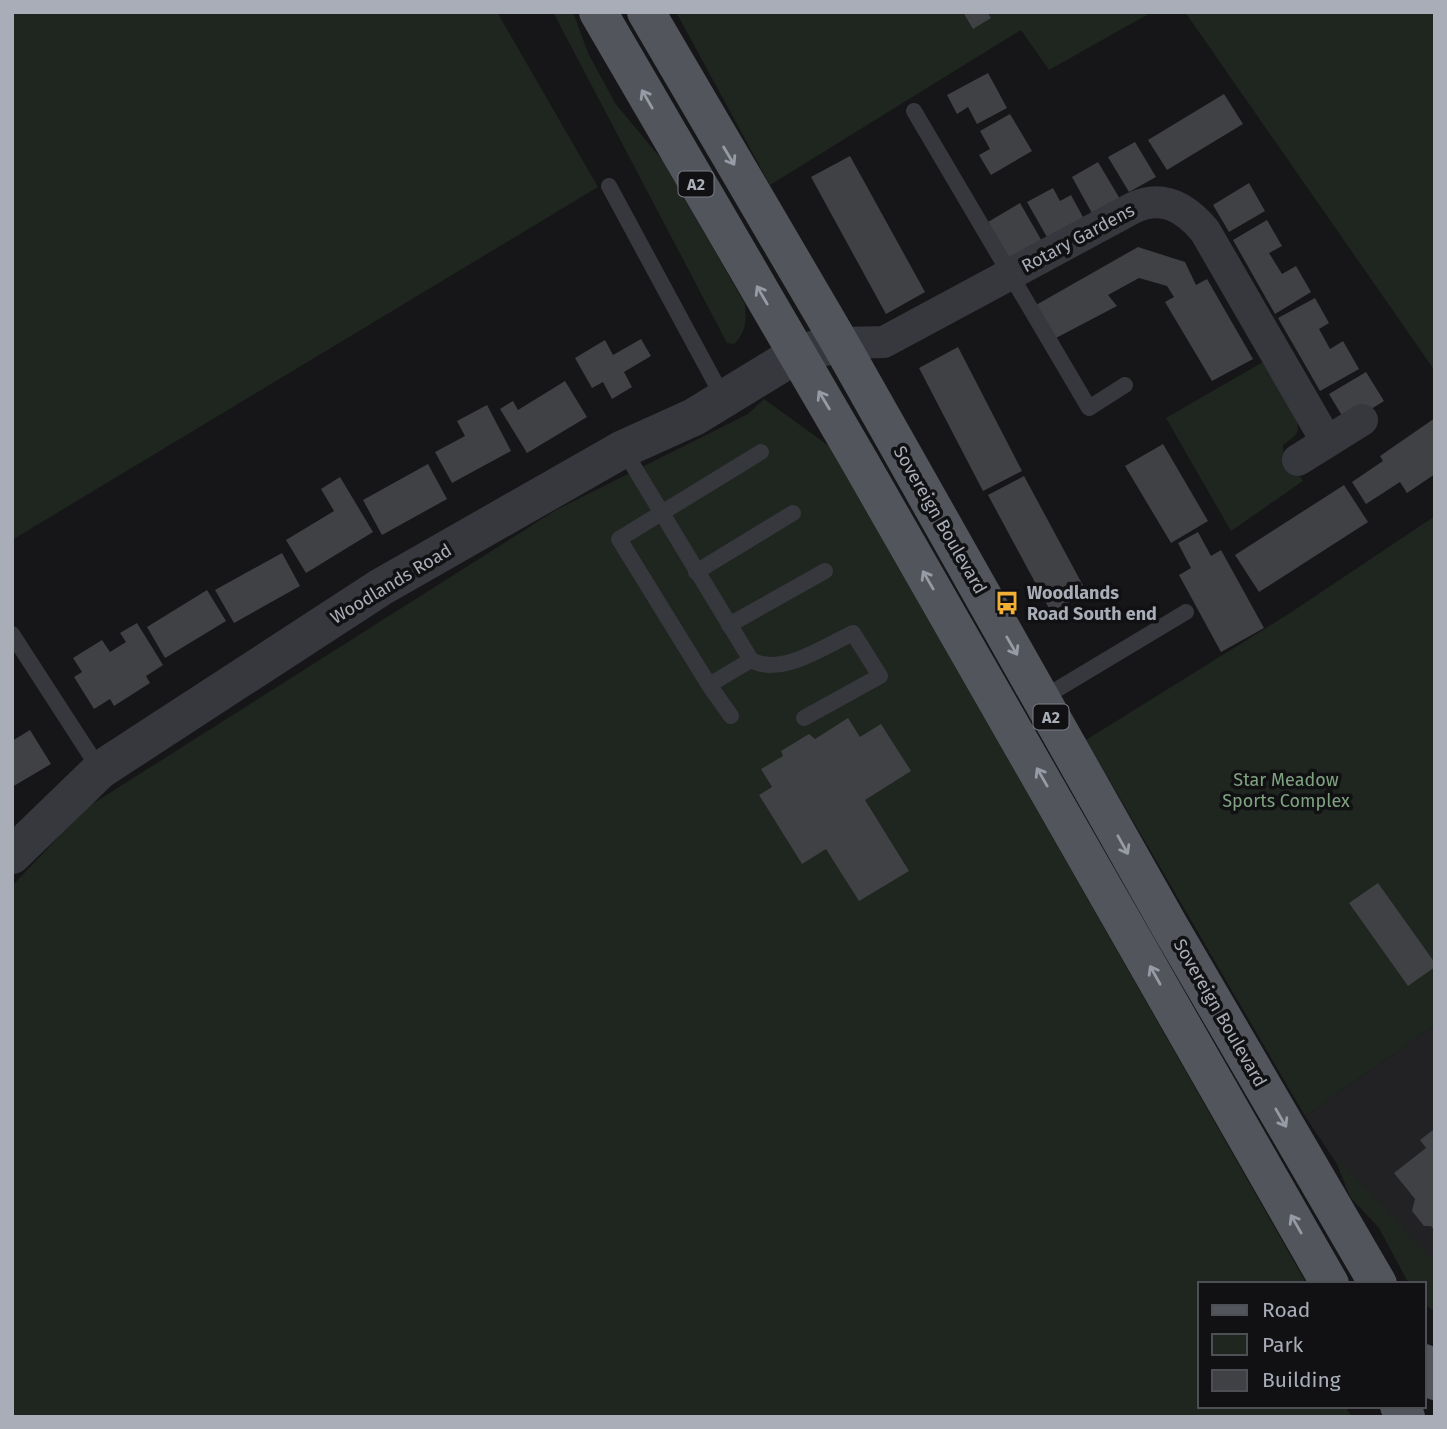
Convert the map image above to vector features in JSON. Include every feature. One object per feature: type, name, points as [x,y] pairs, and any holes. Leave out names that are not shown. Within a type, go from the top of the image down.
[{"type":"main road","name":"A2","points":[[598,12],[1329,1282]]},
{"type":"main road","name":"Sovereign Boulevard","points":[[646,12],[840,343],[1170,927],[1377,1282]]},
{"type":"street","name":"Rotary Gardens","points":[[840,343],[884,342],[1138,205],[1158,201],[1176,206],[1205,231],[1327,442]]},
{"type":"street","name":"Woodlands Road","points":[[12,855],[100,770],[381,587],[623,449],[694,417],[797,354],[840,343]]},
{"type":"street","points":[[1298,460],[1362,420]]},
{"type":"lane","points":[[914,111],[1089,408],[1125,385]]},
{"type":"lane","points":[[609,186],[724,398]]},
{"type":"lane","points":[[623,449],[751,660],[761,666],[788,663],[853,634],[880,676],[804,718]]},
{"type":"lane","points":[[731,716],[618,539],[761,452]]},
{"type":"lane","points":[[696,572],[793,513]]},
{"type":"lane","points":[[729,625],[825,572]]},
{"type":"lane","points":[[1041,699],[1186,612]]},
{"type":"lane","points":[[12,634],[100,770]]},
{"type":"lane","points":[[709,685],[751,660]]},
{"type":"shaded area","points":[[1435,1025],[1435,1311],[1426,1282],[1416,1282],[1305,1116]]},
{"type":"green space","points":[[12,12],[497,12],[598,187],[12,540]]},
{"type":"green space","points":[[553,12],[573,12],[588,53],[615,103],[663,161],[745,304],[745,326],[734,344],[727,343]]},
{"type":"green space","points":[[676,12],[1152,12],[1049,70],[1021,30],[770,185]]},
{"type":"green space","points":[[1185,12],[1435,12],[1435,371]]},
{"type":"green space","points":[[1263,362],[1297,421],[1296,433],[1283,445],[1283,450],[1303,481],[1231,531],[1166,418]]},
{"type":"green space","points":[[764,399],[829,446],[835,455],[1305,1281],[1198,1282],[1198,1408],[1346,1408],[1352,1417],[12,1417],[12,886],[86,808],[556,510],[748,414]]},
{"type":"green space","name":"Star Meadow Sports Complex","points":[[1435,516],[1435,1025],[1305,1116],[1086,740],[1290,613]]},
{"type":"green space","points":[[1333,1154],[1435,1262],[1435,1312],[1426,1305],[1426,1282],[1408,1282],[1379,1228],[1350,1197]]},
{"type":"building","points":[[963,12],[987,12],[991,18],[973,29]]},
{"type":"building","points":[[988,73],[1007,108],[977,124],[968,107],[957,114],[947,95]]},
{"type":"building","points":[[1224,94],[1243,124],[1167,170],[1148,140]]},
{"type":"building","points":[[1010,114],[1032,151],[991,175],[979,155],[990,149],[980,131]]},
{"type":"building","points":[[1135,142],[1156,177],[1129,192],[1108,157]]},
{"type":"building","points":[[850,156],[925,292],[886,314],[811,177]]},
{"type":"building","points":[[1098,162],[1120,199],[1093,215],[1072,177]]},
{"type":"building","points":[[1249,183],[1265,211],[1229,232],[1213,205]]},
{"type":"building","points":[[1053,188],[1060,201],[1071,195],[1084,219],[1048,239],[1027,202]]},
{"type":"building","points":[[1020,203],[1043,243],[1011,261],[988,222]]},
{"type":"building","points":[[1267,220],[1282,246],[1269,253],[1282,274],[1296,266],[1311,292],[1275,314],[1233,240]]},
{"type":"building","points":[[1138,247],[1185,262],[1196,285],[1207,279],[1253,359],[1212,381],[1165,302],[1174,297],[1167,286],[1139,278],[1108,295],[1117,306],[1056,338],[1036,305]]},
{"type":"building","points":[[1315,298],[1329,323],[1319,329],[1330,349],[1343,341],[1359,369],[1320,391],[1278,318]]},
{"type":"building","points":[[641,339],[651,356],[624,372],[632,387],[612,399],[603,382],[592,388],[575,358],[605,340],[613,355]]},
{"type":"building","points":[[958,347],[1022,471],[983,491],[919,368]]},
{"type":"building","points":[[1366,372],[1384,401],[1347,424],[1329,394]]},
{"type":"building","points":[[565,381],[587,417],[527,453],[500,409],[513,401],[518,410]]},
{"type":"building","points":[[487,405],[511,451],[452,483],[435,452],[465,436],[457,421]]},
{"type":"building","points":[[1435,418],[1435,474],[1407,493],[1400,482],[1366,504],[1352,482],[1383,461],[1380,456]]},
{"type":"building","points":[[1163,444],[1208,521],[1171,543],[1125,466]]},
{"type":"building","points":[[428,464],[447,499],[382,535],[363,500]]},
{"type":"building","points":[[1024,476],[1087,593],[1051,612],[988,495]]},
{"type":"building","points":[[340,477],[373,532],[306,573],[286,540],[334,511],[321,489]]},
{"type":"building","points":[[1344,485],[1368,522],[1259,592],[1235,555]]},
{"type":"building","points":[[1198,532],[1211,556],[1221,550],[1264,628],[1221,652],[1179,575],[1191,568],[1178,543]]},
{"type":"building","points":[[282,553],[300,586],[234,623],[215,590]]},
{"type":"building","points":[[207,590],[226,621],[165,658],[147,627]]},
{"type":"building","points":[[137,623],[163,665],[146,676],[150,683],[114,706],[110,699],[94,709],[74,677],[82,672],[73,658],[102,640],[110,652],[126,642],[120,633]]},
{"type":"building","points":[[848,718],[860,737],[881,724],[911,771],[865,800],[909,871],[859,901],[826,849],[802,864],[759,795],[772,787],[761,769],[783,756],[781,751],[809,734],[815,739]]},
{"type":"building","points":[[30,730],[51,764],[12,787],[12,741]]},
{"type":"building","points":[[1378,883],[1435,963],[1435,967],[1408,986],[1349,903]]},
{"type":"building","points":[[1433,1130],[1435,1231],[1431,1226],[1424,1226],[1412,1211],[1415,1199],[1394,1173],[1426,1148],[1420,1140]]},
{"type":"place","name":"Woodlands Road South end","points":[[1007,603]]}]
